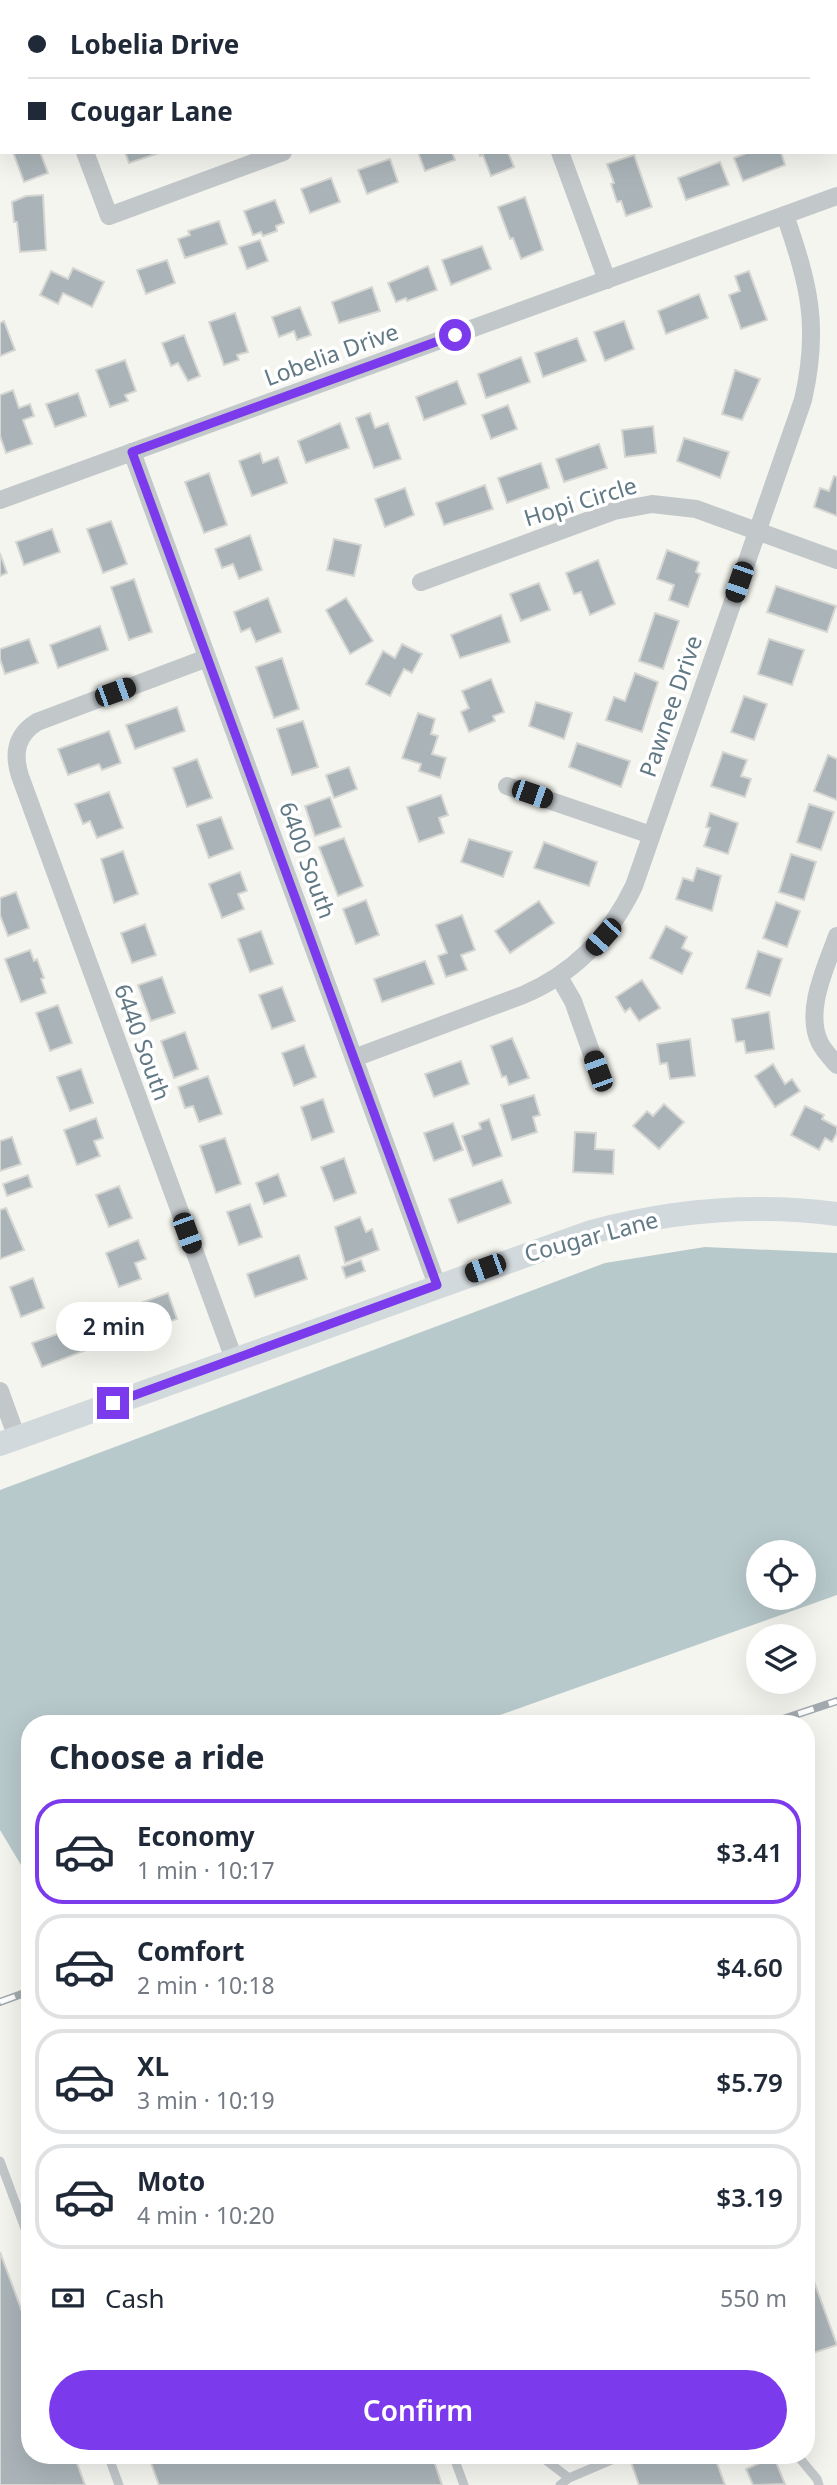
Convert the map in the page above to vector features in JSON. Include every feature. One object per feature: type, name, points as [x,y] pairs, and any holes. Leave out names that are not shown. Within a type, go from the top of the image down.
[{"type":"main road","name":"Cougar Lane","points":[[9,1441],[557,1242],[621,1224],[653,1217],[736,1209],[837,1214]]},
{"type":"street","points":[[86,154],[109,216],[279,154]]},
{"type":"street","points":[[561,154],[607,280]]},
{"type":"street","name":"Lobelia Drive","points":[[0,500],[837,196]]},
{"type":"street","name":"Pawnee Drive","points":[[354,1058],[523,995],[559,977],[590,952],[615,921],[634,886],[803,400],[811,357],[811,313],[804,271],[785,215]]},
{"type":"street","name":"6400 South","points":[[132,452],[437,1285]]},
{"type":"street","name":"Hopi Circle","points":[[421,582],[614,511],[639,505],[681,505],[837,560]]},
{"type":"street","name":"6440 South","points":[[207,658],[45,718],[30,726],[19,740],[16,758],[20,776],[234,1359]]},
{"type":"street","points":[[507,786],[651,835]]},
{"type":"street","points":[[837,936],[814,1012],[815,1029],[820,1043],[837,1065]]},
{"type":"street","points":[[559,977],[573,1001],[598,1071]]},
{"type":"street","points":[[0,1391],[9,1441]]},
{"type":"lane","points":[[0,2161],[21,2218]]},
{"type":"lane","points":[[111,2464],[119,2485]]},
{"type":"lane","points":[[456,2464],[464,2485]]},
{"type":"lane","points":[[551,2464],[569,2478]]},
{"type":"lane","points":[[560,2485],[569,2478],[602,2464]]},
{"type":"lane","points":[[804,2464],[819,2485]]},
{"type":"shaded area","points":[[705,1247],[837,1253],[837,1595],[816,1602],[816,1540],[746,1540],[746,1610],[795,1610],[756,1624],[746,1624],[746,1627],[500,1715],[21,1715],[21,1865],[0,1830],[0,1490],[605,1263]]},
{"type":"building","points":[[14,154],[41,154],[48,173],[24,182]]},
{"type":"building","points":[[126,154],[156,154],[129,163]]},
{"type":"building","points":[[419,154],[453,154],[455,160],[425,171]]},
{"type":"building","points":[[480,154],[509,154],[514,167],[491,176],[483,155]]},
{"type":"building","points":[[744,154],[782,154],[785,165],[743,181],[734,158]]},
{"type":"building","points":[[634,155],[652,207],[626,216],[621,201],[617,202],[607,164]]},
{"type":"building","points":[[390,159],[398,182],[367,194],[358,170]]},
{"type":"building","points":[[720,162],[729,185],[686,200],[678,178]]},
{"type":"building","points":[[331,178],[340,202],[310,213],[301,189]]},
{"type":"building","points":[[43,195],[46,250],[20,252],[12,202],[26,196]]},
{"type":"building","points":[[525,197],[543,250],[521,259],[498,207]]},
{"type":"building","points":[[275,200],[284,223],[276,226],[277,231],[263,236],[261,232],[253,235],[244,211]]},
{"type":"building","points":[[219,221],[227,244],[185,258],[178,239],[190,235],[188,231]]},
{"type":"building","points":[[260,240],[268,261],[247,269],[239,247]]},
{"type":"building","points":[[482,246],[491,269],[451,285],[442,260]]},
{"type":"building","points":[[167,260],[175,283],[146,294],[137,270]]},
{"type":"building","points":[[428,266],[437,290],[407,301],[406,298],[396,302],[388,283]]},
{"type":"building","points":[[73,268],[104,282],[92,307],[63,293],[58,304],[40,295],[51,271],[68,279]]},
{"type":"building","points":[[749,271],[767,320],[741,329],[729,295],[740,291],[735,276]]},
{"type":"building","points":[[372,287],[380,311],[339,323],[332,302]]},
{"type":"building","points":[[699,294],[708,318],[666,334],[658,311]]},
{"type":"building","points":[[300,307],[311,335],[297,340],[294,331],[279,337],[272,317]]},
{"type":"building","points":[[235,313],[248,352],[237,355],[239,360],[224,365],[209,322]]},
{"type":"building","points":[[4,321],[15,350],[0,356],[0,323]]},
{"type":"building","points":[[624,321],[634,349],[605,361],[594,332]]},
{"type":"building","points":[[184,335],[200,376],[188,381],[178,363],[171,366],[162,343]]},
{"type":"building","points":[[577,338],[586,361],[543,377],[535,353]]},
{"type":"building","points":[[521,357],[530,382],[486,398],[478,374]]},
{"type":"building","points":[[125,360],[136,391],[125,395],[128,401],[110,407],[96,370]]},
{"type":"building","points":[[735,370],[760,379],[742,420],[722,414]]},
{"type":"building","points":[[457,381],[466,404],[424,420],[416,397]]},
{"type":"building","points":[[13,390],[19,408],[30,404],[34,416],[23,420],[32,444],[6,453],[0,436],[0,395]]},
{"type":"building","points":[[78,393],[86,416],[55,427],[46,404]]},
{"type":"building","points":[[508,405],[517,429],[491,439],[482,415]]},
{"type":"building","points":[[370,413],[375,428],[388,423],[401,459],[374,468],[356,418]]},
{"type":"building","points":[[340,423],[349,448],[306,463],[298,441]]},
{"type":"building","points":[[653,426],[656,453],[625,457],[622,430]]},
{"type":"building","points":[[684,438],[729,452],[720,478],[677,461]]},
{"type":"building","points":[[599,444],[607,468],[564,482],[556,459]]},
{"type":"building","points":[[260,453],[263,463],[278,457],[287,483],[252,496],[239,461]]},
{"type":"building","points":[[541,463],[549,488],[507,503],[498,478]]},
{"type":"building","points":[[209,473],[227,525],[204,533],[185,482]]},
{"type":"building","points":[[834,476],[837,477],[837,516],[814,507],[820,488],[829,491]]},
{"type":"building","points":[[485,485],[493,509],[444,525],[436,503]]},
{"type":"building","points":[[405,488],[414,515],[385,527],[375,499]]},
{"type":"building","points":[[111,521],[127,564],[103,573],[87,529]]},
{"type":"building","points":[[52,529],[60,552],[24,565],[16,542]]},
{"type":"building","points":[[250,535],[262,570],[239,579],[233,564],[222,568],[215,549]]},
{"type":"building","points":[[334,539],[361,545],[354,576],[327,570]]},
{"type":"building","points":[[667,550],[699,562],[696,572],[700,574],[688,607],[669,600],[674,585],[657,579]]},
{"type":"building","points":[[0,553],[7,573],[0,576]]},
{"type":"building","points":[[598,560],[615,604],[590,615],[581,592],[574,594],[566,573]]},
{"type":"building","points":[[134,579],[152,632],[129,640],[111,587]]},
{"type":"building","points":[[539,583],[550,610],[521,621],[510,594]]},
{"type":"building","points":[[776,586],[836,606],[827,632],[767,612]]},
{"type":"building","points":[[268,598],[281,632],[256,642],[250,628],[241,632],[234,612]]},
{"type":"building","points":[[346,598],[373,641],[350,654],[326,610]]},
{"type":"building","points":[[655,613],[679,621],[663,669],[639,661]]},
{"type":"building","points":[[501,615],[510,642],[460,658],[451,635]]},
{"type":"building","points":[[100,626],[108,650],[58,668],[50,645]]},
{"type":"building","points":[[29,639],[38,663],[5,674],[0,649]]},
{"type":"building","points":[[769,639],[804,650],[792,685],[758,674]]},
{"type":"building","points":[[402,644],[422,654],[412,673],[404,669],[390,696],[366,684],[383,651],[395,658]]},
{"type":"building","points":[[282,658],[299,709],[274,718],[256,667]]},
{"type":"building","points":[[635,673],[658,682],[642,732],[606,720],[614,697],[625,701]]},
{"type":"building","points":[[491,679],[504,712],[493,716],[495,721],[469,732],[461,712],[469,708],[462,691]]},
{"type":"building","points":[[744,696],[767,704],[754,740],[731,732]]},
{"type":"building","points":[[536,702],[572,713],[564,739],[529,726]]},
{"type":"building","points":[[177,707],[185,731],[135,749],[126,725]]},
{"type":"building","points":[[418,713],[435,719],[431,734],[438,736],[432,754],[446,758],[440,778],[419,771],[421,764],[402,758]]},
{"type":"building","points":[[303,721],[318,767],[292,775],[277,729]]},
{"type":"building","points":[[109,731],[121,763],[102,770],[99,764],[68,775],[58,749]]},
{"type":"building","points":[[577,743],[630,761],[621,787],[569,767]]},
{"type":"building","points":[[723,752],[747,760],[741,776],[751,779],[745,797],[711,786]]},
{"type":"building","points":[[828,755],[837,759],[837,800],[814,791]]},
{"type":"building","points":[[197,759],[212,798],[187,807],[173,768]]},
{"type":"building","points":[[349,767],[357,789],[334,798],[326,775]]},
{"type":"building","points":[[109,792],[123,828],[97,838],[90,821],[83,824],[75,804]]},
{"type":"building","points":[[441,795],[448,815],[439,818],[444,833],[419,842],[407,807]]},
{"type":"building","points":[[330,797],[341,827],[315,836],[305,806]]},
{"type":"building","points":[[809,804],[834,812],[821,850],[797,842]]},
{"type":"building","points":[[710,813],[738,823],[728,854],[704,846],[710,828],[706,827]]},
{"type":"building","points":[[221,817],[233,849],[209,858],[197,825]]},
{"type":"building","points":[[344,838],[363,886],[338,896],[319,847]]},
{"type":"building","points":[[469,839],[512,852],[503,877],[461,862]]},
{"type":"building","points":[[544,842],[597,862],[589,886],[534,868]]},
{"type":"building","points":[[123,851],[138,894],[114,903],[101,859]]},
{"type":"building","points":[[791,854],[816,862],[804,900],[779,892]]},
{"type":"building","points":[[697,868],[721,876],[712,911],[676,899],[683,878],[693,881]]},
{"type":"building","points":[[240,872],[247,891],[238,894],[244,909],[222,918],[209,884]]},
{"type":"building","points":[[16,892],[29,928],[8,936],[0,915],[0,898]]},
{"type":"building","points":[[366,900],[379,935],[356,944],[343,909]]},
{"type":"building","points":[[539,901],[554,923],[510,953],[495,931]]},
{"type":"building","points":[[776,902],[800,911],[787,947],[763,938]]},
{"type":"building","points":[[462,915],[475,950],[461,955],[467,970],[446,977],[438,956],[447,953],[436,925]]},
{"type":"building","points":[[145,924],[156,955],[132,963],[121,933]]},
{"type":"building","points":[[666,926],[687,937],[682,948],[692,953],[682,974],[650,958]]},
{"type":"building","points":[[261,931],[273,964],[250,972],[238,939]]},
{"type":"building","points":[[30,950],[34,961],[37,959],[46,993],[21,1002],[5,959]]},
{"type":"building","points":[[758,951],[782,959],[770,996],[746,988]]},
{"type":"building","points":[[425,961],[434,984],[382,1002],[374,979]]},
{"type":"building","points":[[162,977],[175,1013],[151,1021],[138,985]]},
{"type":"building","points":[[642,980],[660,1008],[639,1021],[630,1008],[625,1012],[616,997]]},
{"type":"building","points":[[282,987],[295,1021],[272,1029],[259,995]]},
{"type":"building","points":[[58,1005],[72,1043],[50,1051],[36,1013]]},
{"type":"building","points":[[769,1012],[774,1049],[746,1053],[744,1041],[736,1042],[732,1019]]},
{"type":"building","points":[[185,1032],[198,1069],[174,1078],[161,1041]]},
{"type":"building","points":[[512,1038],[529,1078],[509,1085],[506,1076],[502,1077],[491,1046]]},
{"type":"building","points":[[690,1039],[695,1076],[670,1079],[667,1063],[660,1064],[657,1044]]},
{"type":"building","points":[[304,1045],[316,1077],[294,1086],[282,1053]]},
{"type":"building","points":[[461,1061],[469,1084],[434,1097],[425,1074]]},
{"type":"building","points":[[773,1064],[785,1084],[792,1079],[800,1091],[775,1107],[755,1076]]},
{"type":"building","points":[[81,1069],[93,1103],[70,1111],[57,1077]]},
{"type":"building","points":[[208,1076],[222,1114],[199,1122],[193,1106],[185,1108],[178,1087]]},
{"type":"building","points":[[534,1095],[540,1115],[533,1117],[537,1132],[512,1140],[501,1105]]},
{"type":"building","points":[[323,1099],[334,1132],[312,1140],[301,1107]]},
{"type":"building","points":[[664,1104],[684,1122],[659,1149],[633,1126],[647,1111],[653,1116]]},
{"type":"building","points":[[805,1106],[824,1115],[822,1119],[837,1127],[832,1142],[825,1138],[819,1150],[791,1135]]},
{"type":"building","points":[[96,1118],[103,1138],[94,1141],[100,1156],[77,1165],[64,1130]]},
{"type":"building","points":[[489,1119],[502,1156],[473,1166],[462,1136],[481,1129],[479,1123]]},
{"type":"building","points":[[453,1123],[463,1150],[434,1161],[424,1133]]},
{"type":"building","points":[[575,1132],[596,1133],[595,1149],[614,1150],[613,1174],[573,1172]]},
{"type":"building","points":[[12,1137],[21,1164],[0,1171],[0,1141]]},
{"type":"building","points":[[225,1138],[241,1184],[216,1193],[200,1146]]},
{"type":"building","points":[[344,1158],[356,1193],[334,1201],[321,1167]]},
{"type":"building","points":[[278,1174],[286,1196],[264,1204],[256,1183]]},
{"type":"building","points":[[28,1175],[32,1187],[7,1196],[3,1184]]},
{"type":"building","points":[[502,1180],[511,1203],[458,1223],[449,1199]]},
{"type":"building","points":[[119,1186],[132,1218],[109,1227],[96,1195]]},
{"type":"building","points":[[250,1204],[262,1237],[239,1245],[227,1212]]},
{"type":"building","points":[[6,1208],[24,1250],[0,1259],[0,1210]]},
{"type":"building","points":[[360,1217],[366,1232],[372,1229],[379,1250],[345,1263],[335,1227]]},
{"type":"building","points":[[138,1240],[146,1259],[135,1263],[141,1279],[119,1287],[106,1253]]},
{"type":"building","points":[[299,1255],[307,1279],[255,1297],[247,1274]]},
{"type":"building","points":[[361,1260],[365,1271],[346,1278],[342,1267]]},
{"type":"building","points":[[33,1278],[44,1308],[21,1317],[10,1287]]},
{"type":"building","points":[[168,1293],[177,1319],[128,1337],[118,1311]]},
{"type":"building","points":[[80,1326],[89,1349],[42,1367],[32,1343]]},
{"type":"building","points":[[0,2252],[21,2309],[21,2464],[77,2464],[85,2485],[0,2485]]},
{"type":"building","points":[[815,2284],[837,2345],[815,2352]]},
{"type":"building","points":[[151,2464],[435,2464],[442,2485],[159,2485]]},
{"type":"building","points":[[632,2464],[717,2464],[725,2485],[639,2485]]},
{"type":"building","points":[[758,2464],[777,2464],[785,2484],[753,2485],[746,2469]]},
{"type":"railway","points":[[795,1715],[837,1701]]},
{"type":"railway","points":[[0,2002],[21,1994]]},
{"type":"route","points":[[113,1403],[437,1285],[132,452],[455,335]]}]
